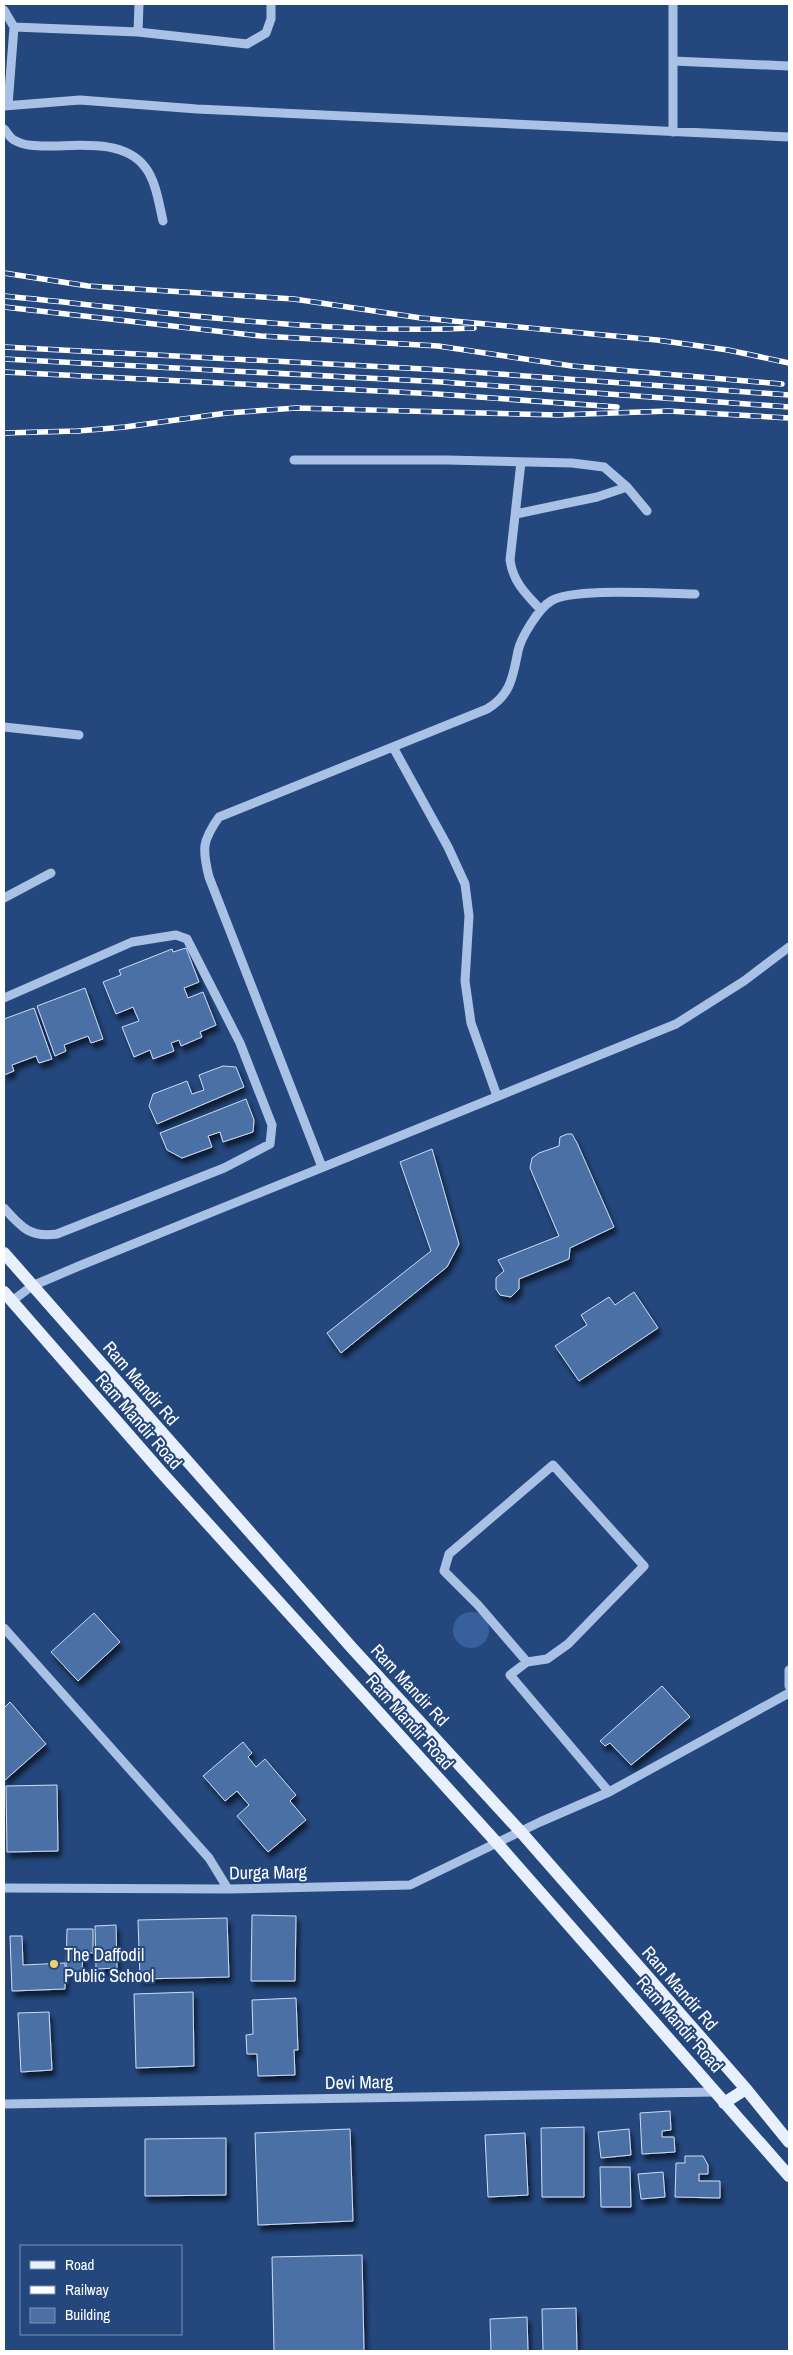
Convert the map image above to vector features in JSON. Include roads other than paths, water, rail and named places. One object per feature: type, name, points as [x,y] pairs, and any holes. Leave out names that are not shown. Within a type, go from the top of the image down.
[{"type":"main road","name":"Ram Mandir Rd","points":[[4,1253],[352,1648],[521,1832],[746,2089],[789,2142]]},
{"type":"main road","name":"Ram Mandir Road","points":[[8,1296],[168,1480],[497,1844],[789,2176]]},
{"type":"main road","points":[[724,2103],[746,2089]]},
{"type":"street","points":[[138,32],[139,4]]},
{"type":"street","points":[[14,27],[138,32],[247,44],[266,33],[271,18],[272,4]]},
{"type":"street","points":[[672,4],[673,132]]},
{"type":"street","points":[[4,10],[14,27],[6,105],[80,100],[197,109],[789,137]]},
{"type":"street","points":[[673,61],[789,66]]},
{"type":"street","points":[[4,129],[14,140],[29,146],[104,147],[124,151],[136,158],[146,168],[156,191],[163,221]]},
{"type":"street","points":[[294,460],[572,463],[604,467],[627,487],[647,511]]},
{"type":"street","points":[[521,462],[510,560],[512,574],[519,587],[540,609]]},
{"type":"street","points":[[516,514],[597,497],[627,487]]},
{"type":"street","points":[[322,1167],[209,877],[204,859],[206,836],[218,818],[487,709],[504,697],[513,675],[520,646],[540,609],[552,600],[576,593],[695,594]]},
{"type":"street","points":[[4,727],[79,736]]},
{"type":"street","points":[[393,747],[448,847],[465,884],[469,916],[465,981],[471,1023],[496,1096]]},
{"type":"street","points":[[4,898],[52,872]]},
{"type":"street","points":[[4,998],[132,942],[176,935],[187,940],[240,1043],[272,1125],[270,1144],[224,1168],[57,1234],[42,1236],[29,1231],[16,1222],[4,1208]]},
{"type":"street","points":[[8,1296],[676,1024],[744,981],[789,946]]},
{"type":"street","points":[[527,1662],[478,1605],[444,1571],[449,1554],[553,1465],[644,1566],[568,1644],[547,1659],[527,1662],[510,1675],[609,1792]]},
{"type":"street","points":[[4,1628],[210,1858],[228,1889]]},
{"type":"street","points":[[789,1670],[789,1686]]},
{"type":"street","name":"Durga Marg","points":[[4,1888],[228,1889],[410,1885],[609,1792],[789,1693]]},
{"type":"street","name":"Devi Marg","points":[[4,2104],[715,2092]]},
{"type":"railway","points":[[4,273],[88,286],[294,299],[421,318],[657,340],[728,350],[789,363]]},
{"type":"railway","points":[[4,296],[180,315],[297,325],[356,328],[474,328]]},
{"type":"railway","points":[[4,307],[261,336],[438,346],[572,366],[782,384]]},
{"type":"railway","points":[[4,347],[443,370],[789,395]]},
{"type":"railway","points":[[4,359],[442,382],[789,407]]},
{"type":"railway","points":[[4,372],[437,394],[617,407]]},
{"type":"railway","points":[[4,433],[78,431],[125,427],[227,413],[296,408],[558,415],[669,411],[789,418]]},
{"type":"place","name":"The Daffodil Public School","points":[[54,1964]]}]
